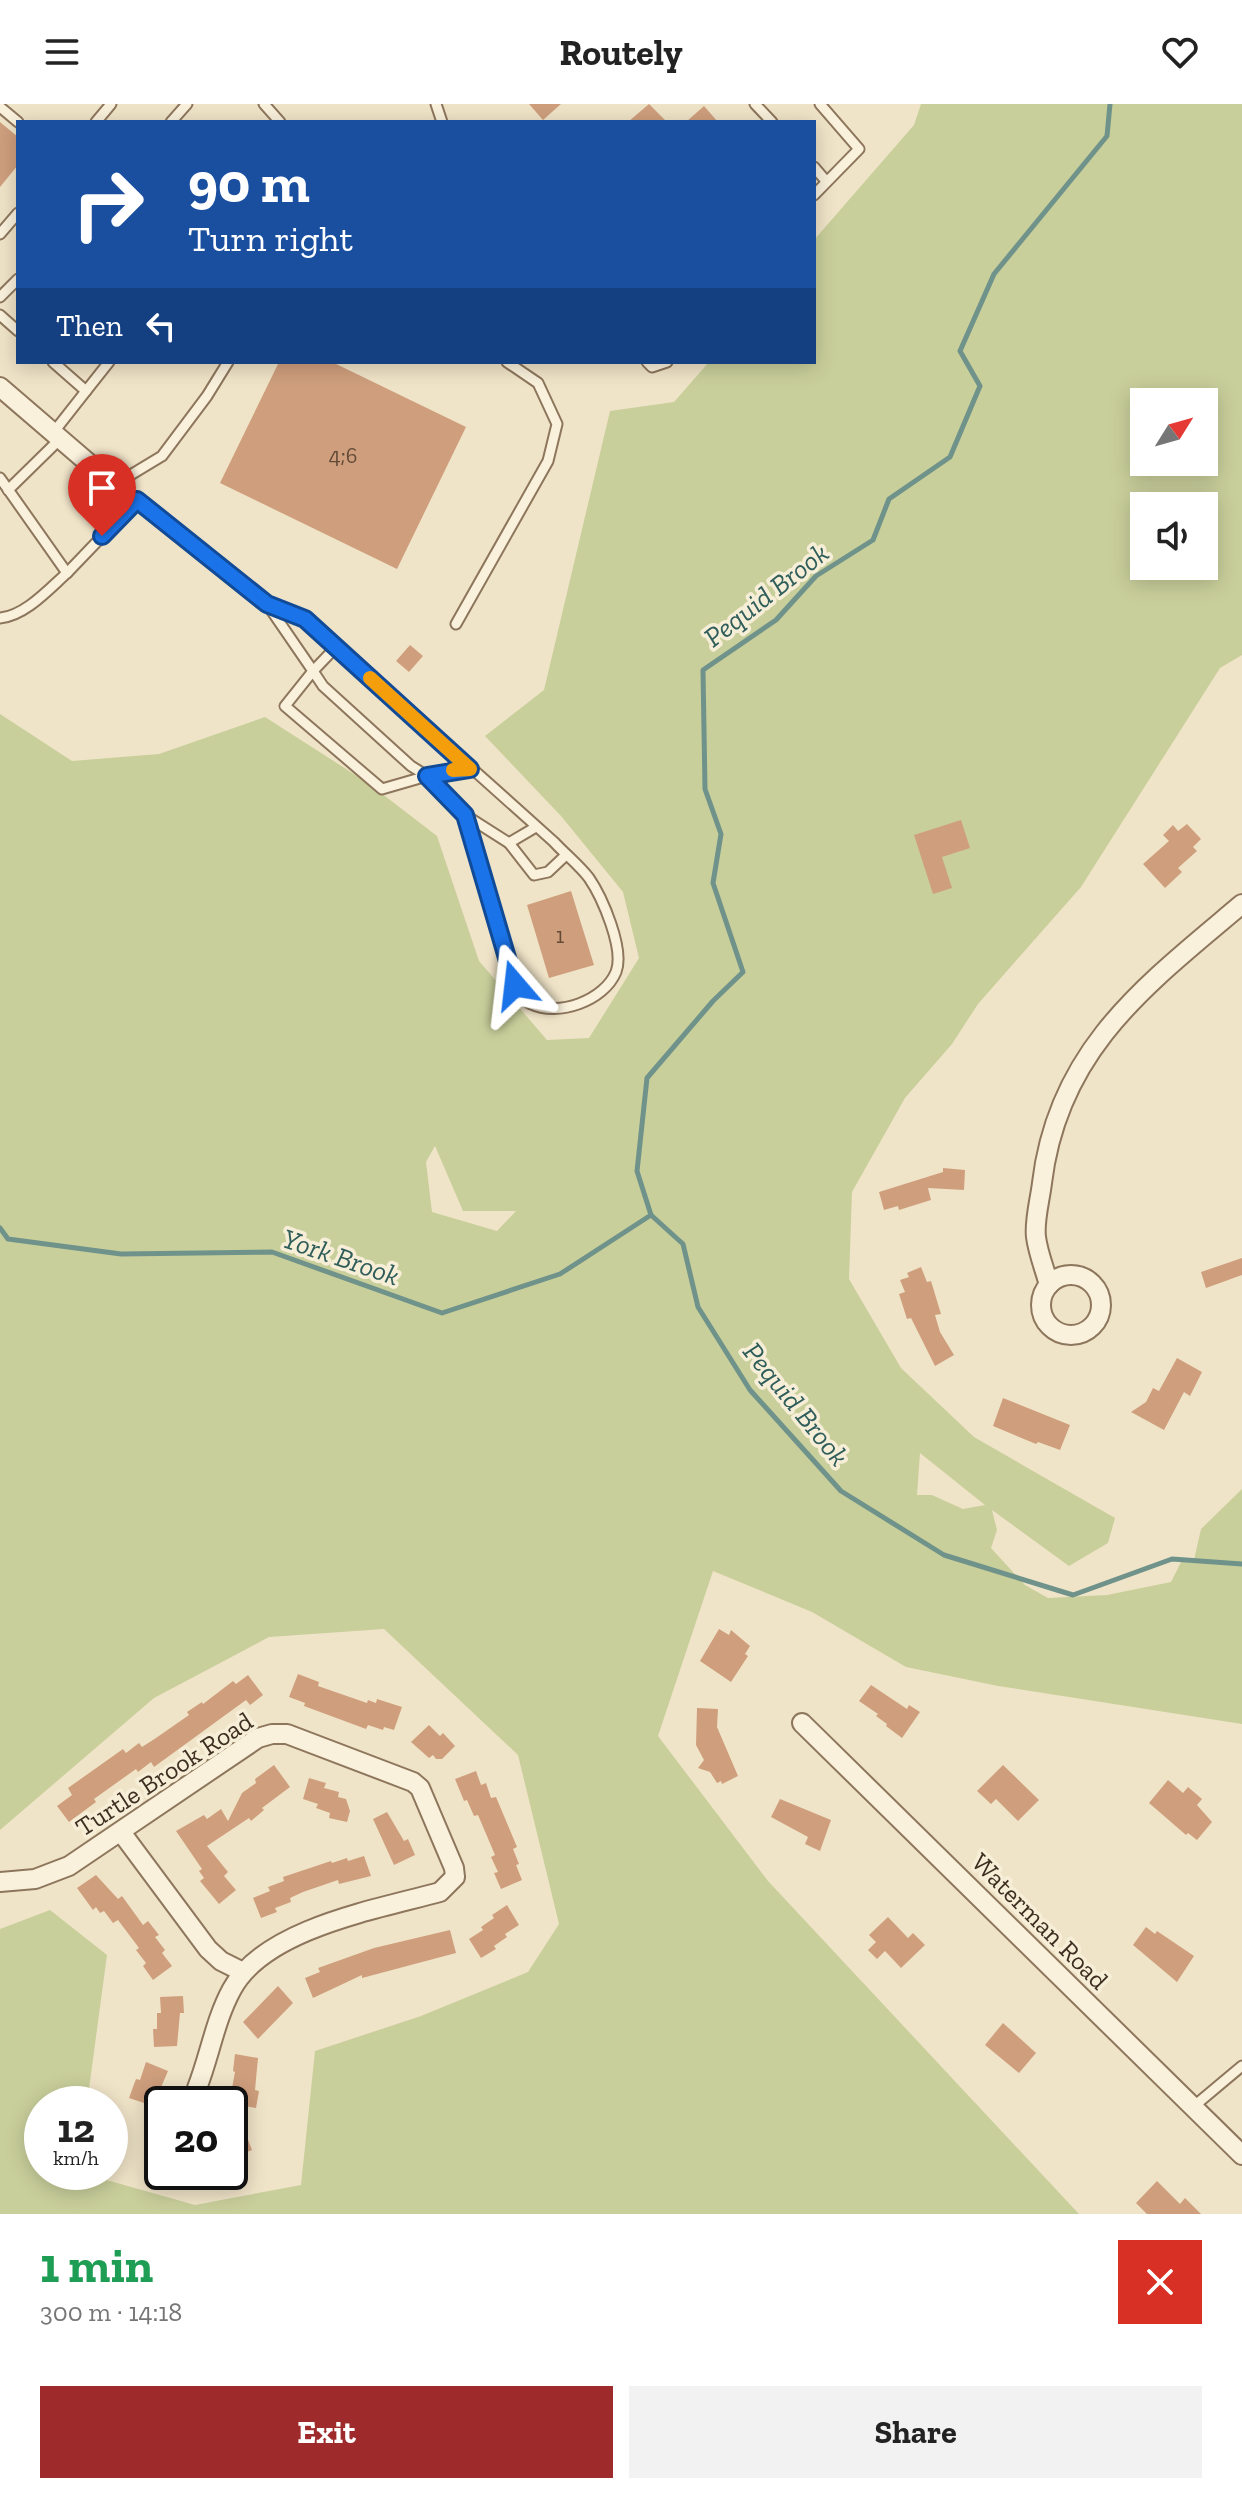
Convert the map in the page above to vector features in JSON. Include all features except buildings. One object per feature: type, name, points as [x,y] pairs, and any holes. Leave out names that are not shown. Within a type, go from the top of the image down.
[{"type":"street","points":[[0,387],[114,485]]},
{"type":"street","points":[[1049,1285],[1036,1236],[1044,1167],[1059,1110],[1079,1067],[1117,1015],[1148,983],[1242,904]]},
{"type":"street","name":"Waterman Road","points":[[802,1723],[1242,2155]]},
{"type":"street","name":"Turtle Brook Road","points":[[0,1882],[35,1879],[69,1866],[258,1738],[272,1734],[287,1734],[413,1782],[420,1788],[455,1877],[440,1892],[349,1917],[296,1936],[268,1952],[243,1972],[216,2025],[198,2086]]},
{"type":"street","points":[[121,1832],[208,1949],[221,1961],[243,1972]]},
{"type":"lane","points":[[98,120],[111,104]]},
{"type":"lane","points":[[173,120],[187,104]]},
{"type":"lane","points":[[264,104],[278,120]]},
{"type":"lane","points":[[755,104],[770,120]]},
{"type":"lane","points":[[816,193],[859,149],[820,104]]},
{"type":"lane","points":[[0,107],[16,120]]},
{"type":"lane","points":[[816,169],[826,181]]},
{"type":"lane","points":[[0,234],[16,215]]},
{"type":"lane","points":[[0,297],[16,281]]},
{"type":"lane","points":[[0,315],[16,329]]},
{"type":"lane","points":[[55,364],[86,391]]},
{"type":"lane","points":[[8,490],[57,436],[107,364]]},
{"type":"lane","points":[[227,364],[162,456],[114,485],[267,604],[323,686],[411,766],[427,776],[465,815],[509,843],[534,875],[548,872],[566,855]]},
{"type":"lane","points":[[456,624],[548,461],[557,424],[538,383],[510,364]]},
{"type":"lane","points":[[0,478],[67,573]]},
{"type":"lane","points":[[0,618],[10,617],[47,591],[137,500]]},
{"type":"lane","points":[[267,604],[305,619],[588,877],[606,911],[617,947],[617,971],[602,992],[574,1006],[550,1010],[527,1003],[515,985],[465,815]]},
{"type":"lane","points":[[336,647],[285,706],[382,789],[427,776],[470,769]]},
{"type":"lane","points":[[509,843],[536,827]]},
{"type":"lane","points":[[1193,2107],[1242,2066]]},
{"type":"green space","points":[[921,104],[1242,104],[1242,655],[1220,668],[1081,887],[978,1004],[952,1044],[905,1098],[852,1192],[849,1279],[901,1368],[974,1437],[1115,1518],[1108,1543],[1069,1566],[992,1510],[997,1530],[991,1548],[1025,1585],[1048,1598],[1107,1595],[1171,1582],[1182,1560],[1194,1560],[1201,1529],[1242,1489],[1242,1724],[998,1686],[906,1667],[812,1612],[713,1571],[658,1736],[768,1881],[1079,2214],[0,2214],[0,1929],[50,1910],[107,1955],[89,2086],[24,2086],[24,2190],[128,2190],[128,2186],[195,2205],[301,2185],[315,2051],[421,2016],[528,1972],[559,1924],[518,1755],[384,1629],[269,1637],[154,1698],[0,1830],[0,714],[72,761],[159,754],[265,717],[368,783],[437,836],[479,961],[547,1040],[589,1038],[639,958],[623,892],[561,816],[485,736],[544,690],[610,411],[674,402],[707,364],[816,364],[816,238],[914,125]],"holes":[[[435,1146],[463,1211],[516,1211],[497,1231],[432,1212],[426,1162]],[[920,1453],[985,1505],[963,1509],[932,1495],[917,1495]]]},
{"type":"waterway","name":"Pequid Brook","points":[[1110,104],[1107,136],[994,274],[960,351],[980,386],[950,457],[889,499],[873,540],[816,576],[776,620],[703,670],[705,789],[721,834],[713,883],[743,972],[713,1001],[647,1078],[637,1171],[651,1215],[683,1244],[698,1307],[750,1390],[841,1491],[944,1555],[1073,1595],[1172,1559],[1242,1564]]},
{"type":"waterway","name":"York Brook","points":[[0,1228],[8,1239],[121,1254],[272,1252],[442,1313],[560,1274],[651,1215]]},
{"type":"slow traffic","points":[[370,678],[470,769],[453,770]]},
{"type":"route","points":[[102,536],[137,500],[267,604],[305,619],[470,769],[427,776],[465,815],[515,985]]}]
